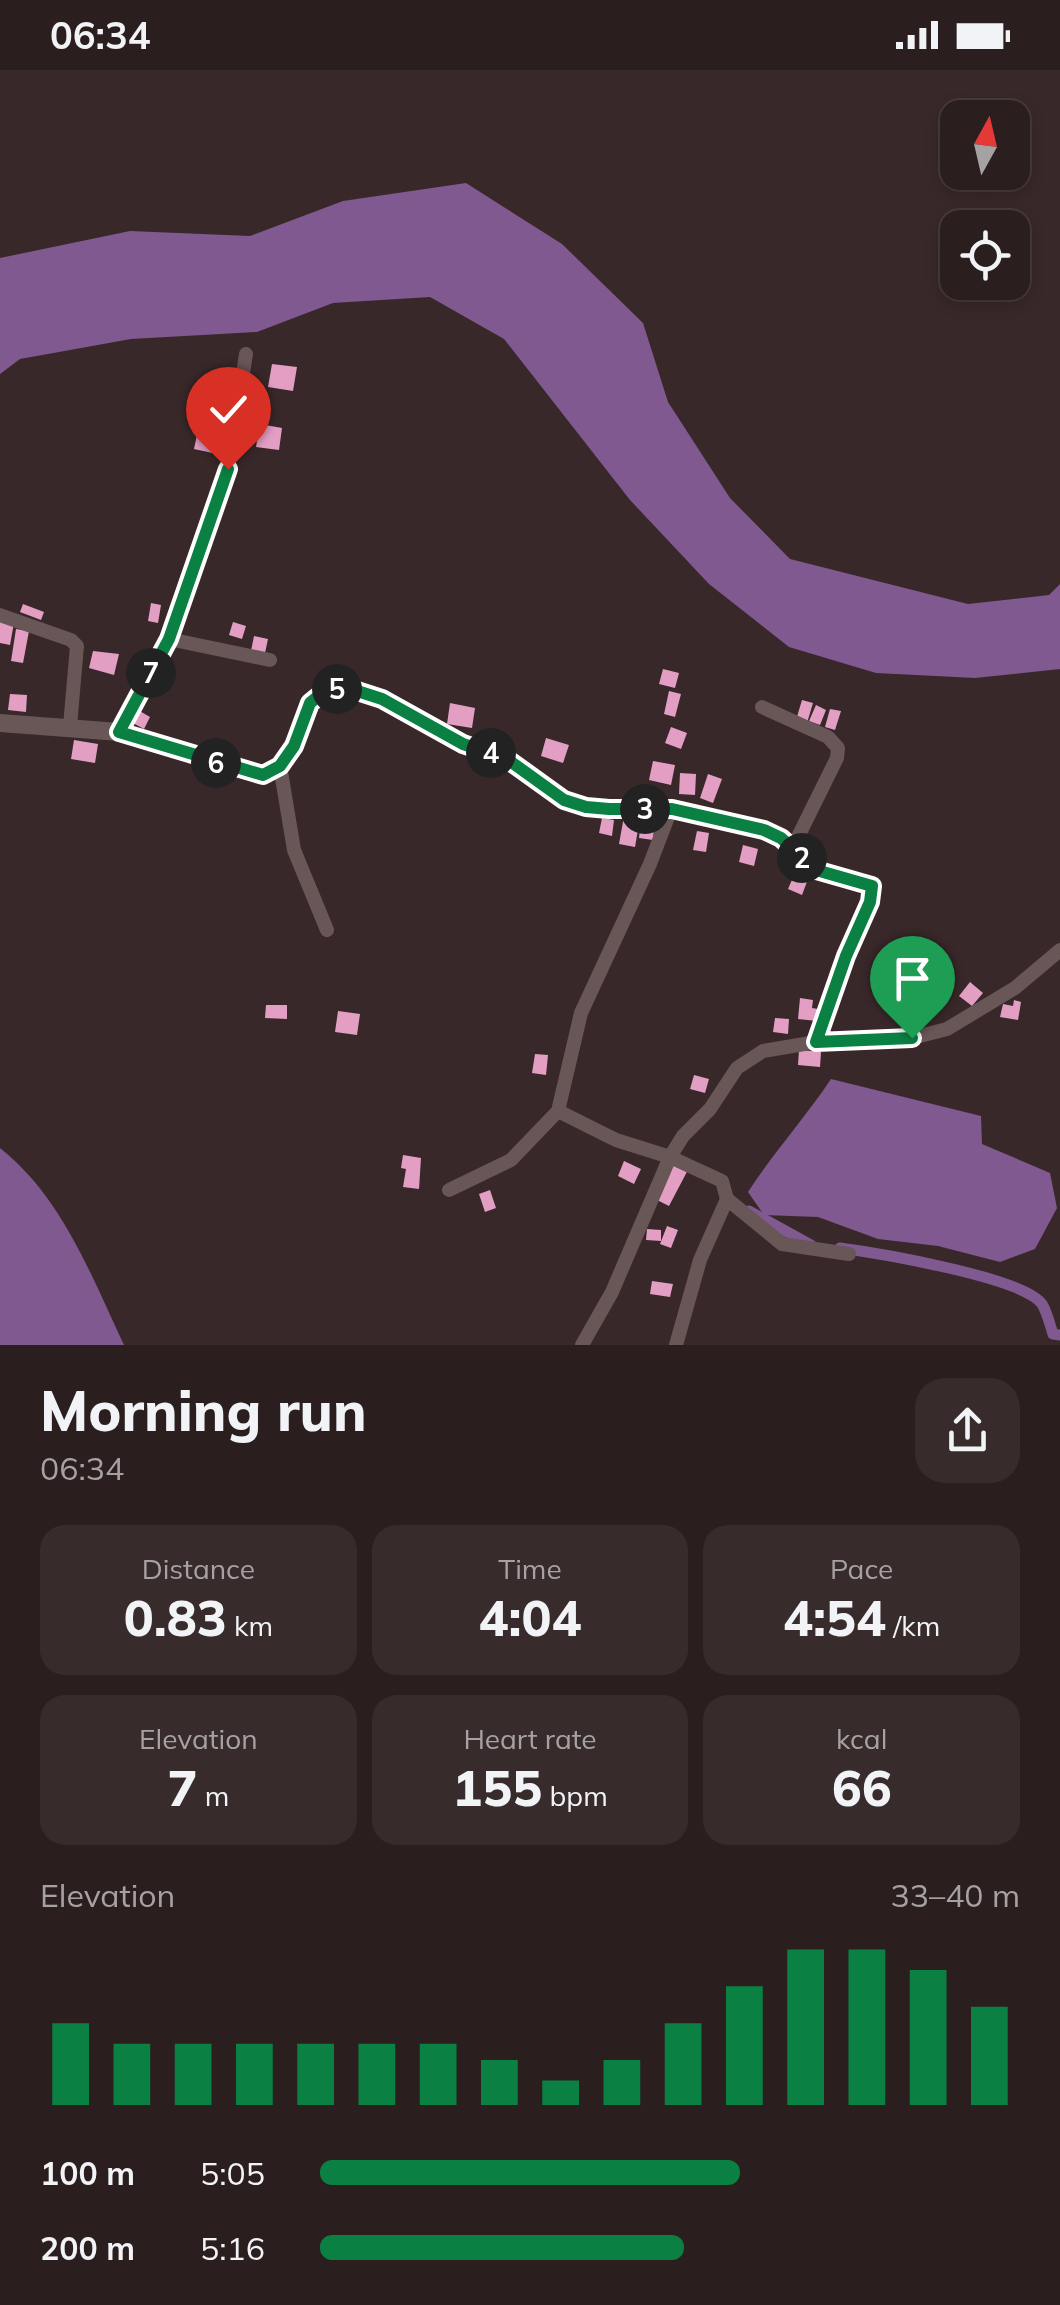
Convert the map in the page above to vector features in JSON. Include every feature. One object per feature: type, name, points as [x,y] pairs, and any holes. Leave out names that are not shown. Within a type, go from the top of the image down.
[{"type":"street","points":[[119,732],[169,639],[228,469],[246,354]]},
{"type":"street","points":[[0,615],[71,640],[77,646],[70,726]]},
{"type":"street","points":[[169,639],[270,660]]},
{"type":"street","points":[[0,723],[119,732],[263,775],[280,766],[294,746],[310,703],[326,690],[348,688],[382,699],[463,744],[507,759],[564,800],[609,809],[672,809],[764,830],[781,838],[816,870],[872,886],[870,902],[816,1042]]},
{"type":"street","points":[[762,707],[828,737],[838,748],[837,758],[792,849]]},
{"type":"street","points":[[280,766],[294,850],[327,930]]},
{"type":"street","points":[[448,1190],[511,1160],[558,1111],[581,1013],[672,809]]},
{"type":"street","points":[[582,1345],[612,1292],[670,1156],[683,1136],[710,1109],[737,1068],[763,1052],[816,1042],[912,1038],[947,1029],[1015,988],[1060,950]]},
{"type":"street","points":[[558,1111],[616,1140],[670,1156],[722,1182],[727,1199],[782,1244],[848,1254]]},
{"type":"street","points":[[676,1345],[700,1260],[727,1199]]},
{"type":"shaded area","points":[[466,183],[562,244],[643,323],[668,402],[730,498],[790,559],[968,604],[1049,595],[1060,584],[1060,669],[975,678],[876,673],[789,647],[709,584],[630,500],[504,339],[430,297],[333,303],[257,332],[131,339],[20,359],[0,374],[0,258],[130,231],[250,236],[343,201]]},
{"type":"shaded area","points":[[831,1079],[981,1116],[982,1144],[1050,1173],[1057,1208],[1035,1249],[1000,1262],[938,1246],[878,1239],[818,1217],[764,1215],[748,1192]]},
{"type":"shaded area","points":[[0,1148],[22,1168],[58,1213],[124,1345],[0,1345]]},
{"type":"building","points":[[272,364],[297,367],[293,391],[268,387]]},
{"type":"building","points":[[207,387],[229,389],[226,413],[204,410]]},
{"type":"building","points":[[260,424],[282,428],[279,450],[256,447]]},
{"type":"building","points":[[198,430],[226,438],[222,455],[194,449]]},
{"type":"building","points":[[151,603],[161,605],[158,623],[148,621]]},
{"type":"building","points":[[23,604],[44,612],[41,620],[20,612]]},
{"type":"building","points":[[0,621],[14,623],[10,645],[0,643]]},
{"type":"building","points":[[233,622],[246,626],[242,639],[229,635]]},
{"type":"building","points":[[16,629],[29,631],[23,663],[11,661]]},
{"type":"building","points":[[254,636],[268,639],[265,653],[251,651]]},
{"type":"building","points":[[93,651],[119,654],[114,675],[89,668]]},
{"type":"building","points":[[663,669],[679,673],[675,688],[659,684]]},
{"type":"building","points":[[669,691],[681,694],[675,717],[664,714]]},
{"type":"building","points":[[10,694],[27,695],[26,712],[8,710]]},
{"type":"building","points":[[802,700],[813,703],[807,723],[796,720]]},
{"type":"building","points":[[450,703],[475,708],[472,728],[447,724]]},
{"type":"building","points":[[816,705],[826,710],[820,725],[809,721]]},
{"type":"building","points":[[830,709],[841,711],[835,730],[825,727]]},
{"type":"building","points":[[138,710],[150,717],[144,729],[131,722]]},
{"type":"building","points":[[671,727],[687,733],[681,749],[665,743]]},
{"type":"building","points":[[546,738],[569,745],[563,763],[541,756]]},
{"type":"building","points":[[74,740],[98,744],[95,763],[71,759]]},
{"type":"building","points":[[653,761],[675,765],[671,785],[649,780]]},
{"type":"building","points":[[680,773],[696,774],[695,795],[679,794]]},
{"type":"building","points":[[708,774],[722,779],[713,803],[700,798]]},
{"type":"building","points":[[642,811],[655,817],[653,840],[639,838]]},
{"type":"building","points":[[624,816],[640,818],[635,847],[619,844]]},
{"type":"building","points":[[602,818],[614,820],[612,836],[599,833]]},
{"type":"building","points":[[697,831],[709,833],[706,852],[693,850]]},
{"type":"building","points":[[743,845],[758,849],[754,866],[739,862]]},
{"type":"building","points":[[795,873],[808,879],[802,895],[788,889]]},
{"type":"building","points":[[970,982],[983,993],[972,1006],[959,996]]},
{"type":"building","points":[[800,998],[813,1000],[812,1008],[818,1009],[817,1021],[798,1019]]},
{"type":"building","points":[[1014,1000],[1021,1002],[1018,1020],[1000,1017],[1003,1004],[1013,1006]]},
{"type":"building","points":[[266,1005],[287,1005],[287,1019],[265,1018]]},
{"type":"building","points":[[338,1011],[360,1014],[357,1035],[335,1032]]},
{"type":"building","points":[[775,1018],[789,1019],[788,1034],[773,1032]]},
{"type":"building","points":[[799,1050],[821,1052],[820,1067],[798,1065]]},
{"type":"building","points":[[535,1054],[548,1055],[546,1075],[532,1073]]},
{"type":"building","points":[[694,1075],[709,1079],[705,1093],[690,1089]]},
{"type":"building","points":[[403,1155],[421,1158],[419,1189],[403,1187]]},
{"type":"building","points":[[675,1159],[690,1166],[669,1206],[655,1199]]},
{"type":"building","points":[[624,1161],[641,1169],[634,1184],[618,1176]]},
{"type":"building","points":[[490,1190],[496,1208],[485,1212],[479,1194]]},
{"type":"building","points":[[667,1226],[678,1230],[671,1248],[660,1244]]},
{"type":"building","points":[[647,1229],[661,1230],[661,1241],[646,1240]]},
{"type":"building","points":[[652,1281],[673,1284],[670,1297],[650,1294]]},
{"type":"waterway","points":[[749,1211],[811,1245]]},
{"type":"waterway","points":[[840,1248],[947,1268],[1007,1285],[1042,1304],[1053,1334],[1060,1335]]},
{"type":"route","points":[[228,469],[169,639],[119,732],[263,775],[280,766],[294,746],[310,703],[326,690],[348,688],[382,699],[463,744],[507,759],[564,800],[609,809],[672,809],[764,830],[781,838],[816,870],[872,886],[870,902],[816,1042],[912,1038]]}]
